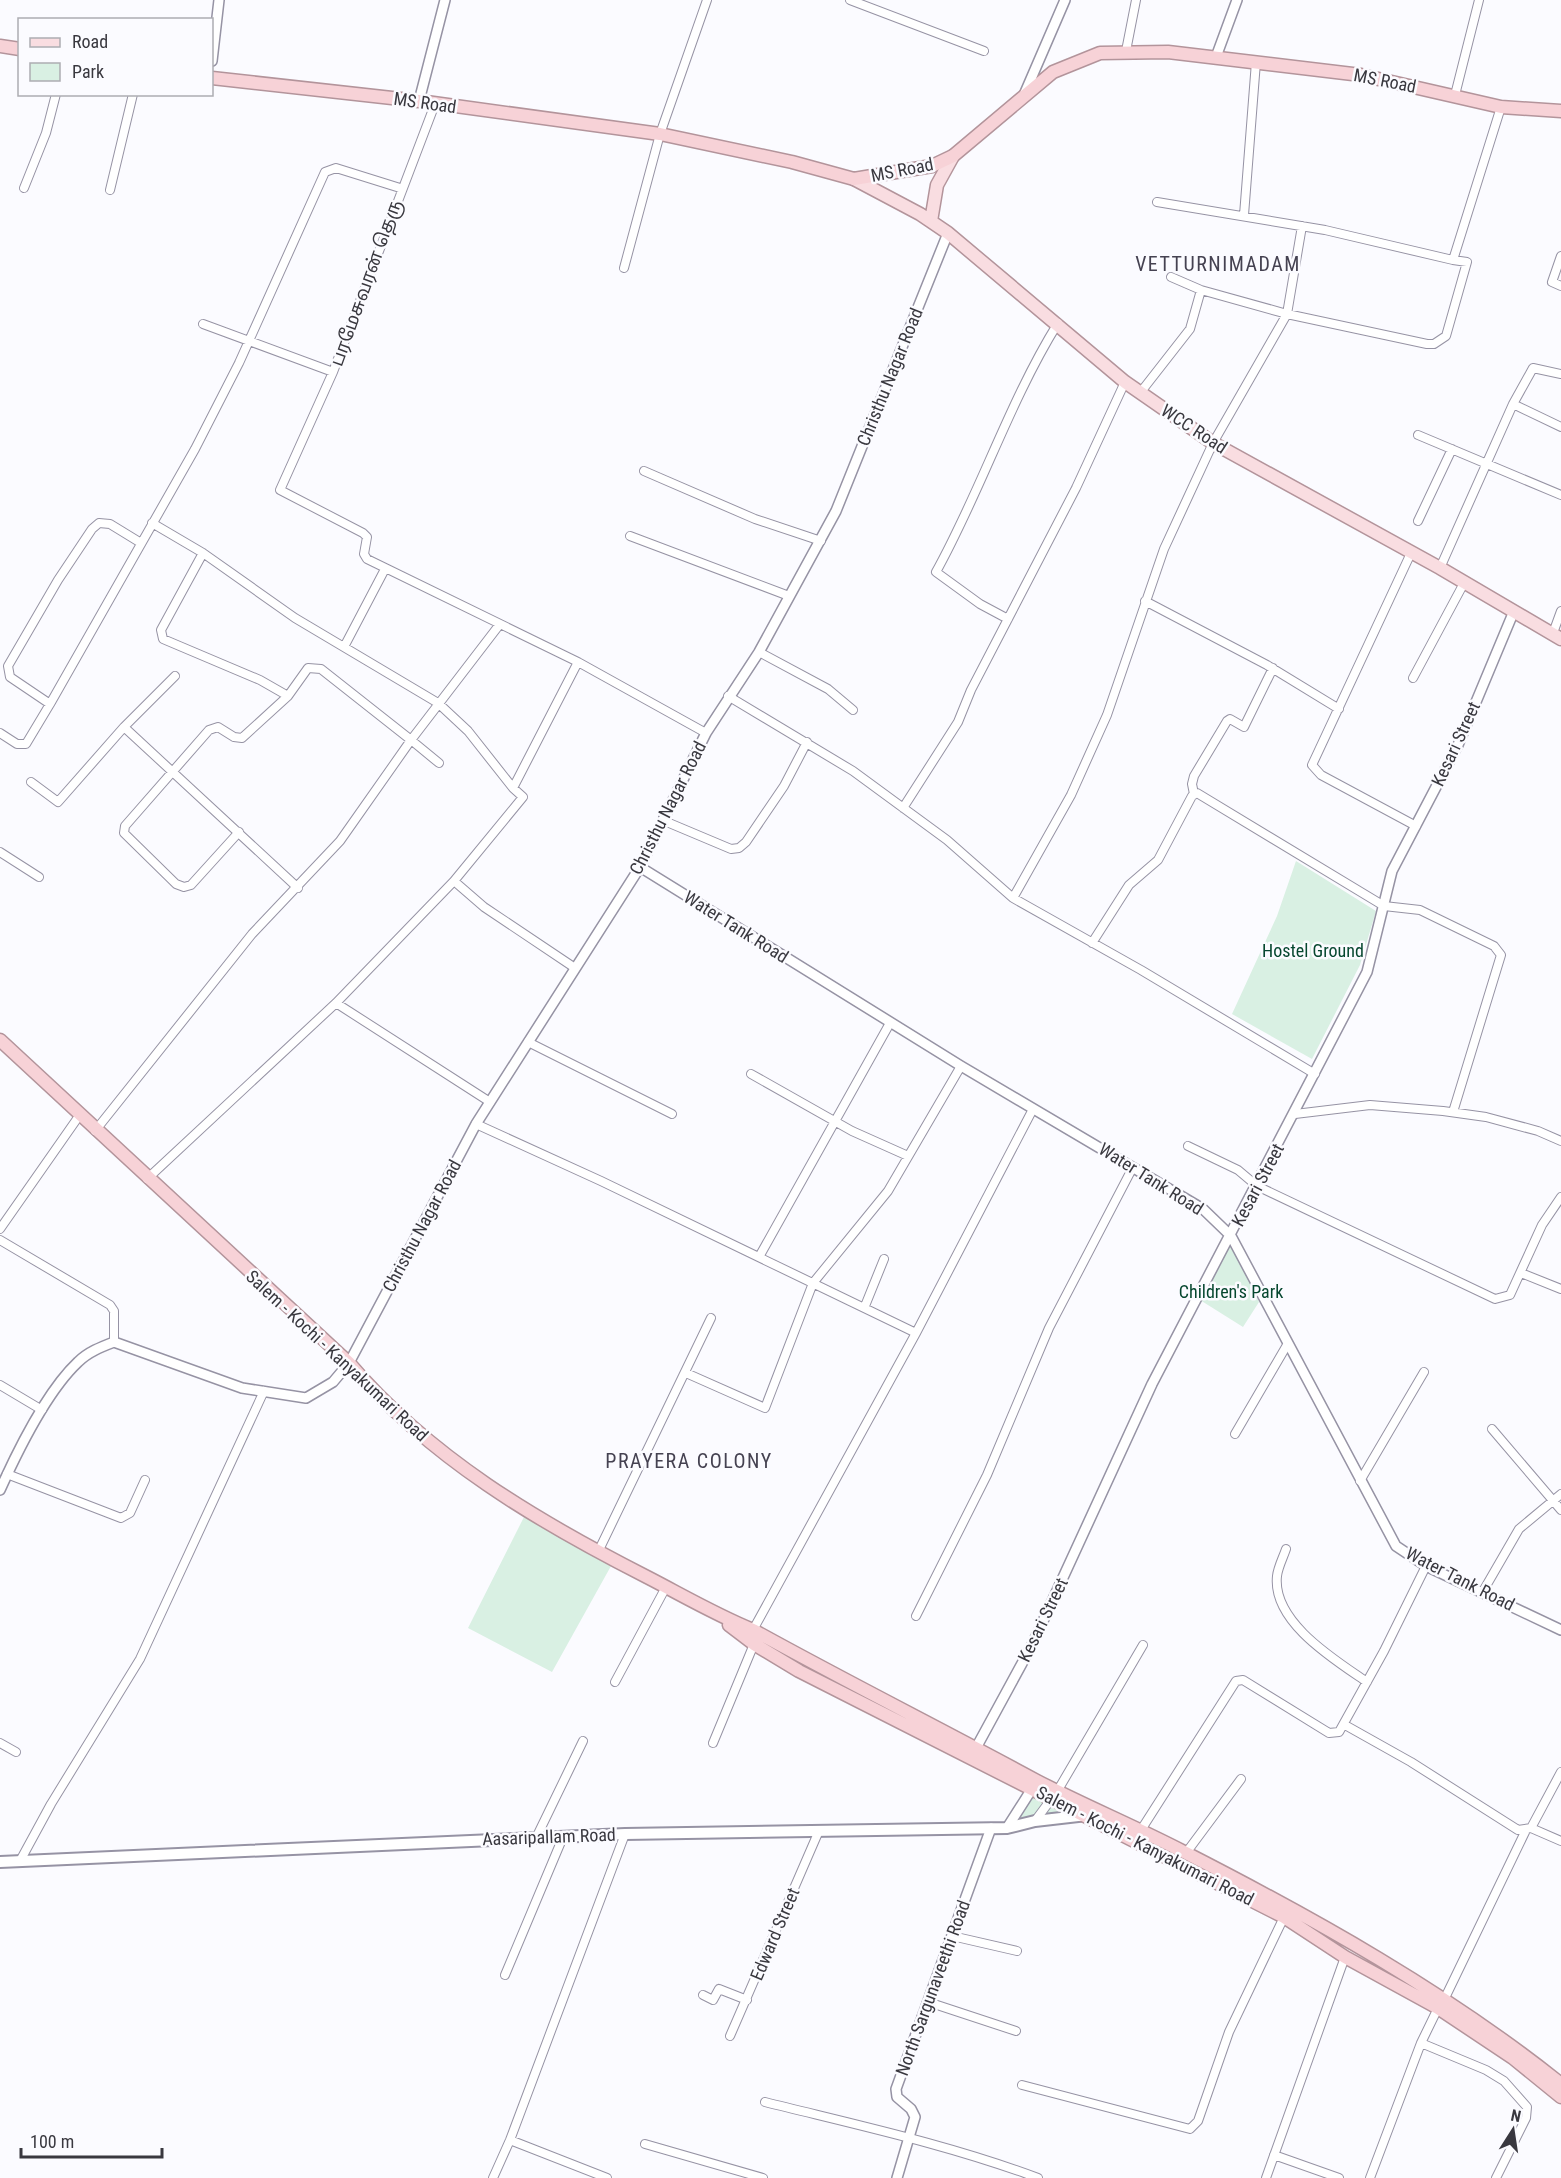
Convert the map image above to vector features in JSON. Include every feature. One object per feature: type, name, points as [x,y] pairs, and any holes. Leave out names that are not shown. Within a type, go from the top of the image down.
[{"type":"highway","points":[[0,46],[18,49]]},
{"type":"highway","name":"MS Road","points":[[213,78],[419,101],[660,134],[792,162],[854,179],[932,166],[953,156],[1053,72],[1100,52],[1125,51],[1216,57],[1361,75],[1501,107],[1561,111]]},
{"type":"highway","name":"Salem - Kochi - Kanyakumari Road","points":[[0,1040],[95,1131],[349,1363],[375,1394],[438,1451],[482,1483],[598,1552],[716,1615],[753,1630],[976,1749],[1034,1785]]},
{"type":"highway","name":"Salem - Kochi - Kanyakumari Road","points":[[716,1615],[754,1644],[799,1671],[1090,1811],[1284,1917],[1318,1932],[1345,1957],[1441,2004],[1561,2097]]},
{"type":"highway","name":"Salem - Kochi - Kanyakumari Road","points":[[1090,1811],[1141,1830],[1186,1853],[1517,2049],[1561,2084]]},
{"type":"main road","points":[[931,221],[937,185],[953,156]]},
{"type":"main road","name":"WCC Road","points":[[854,179],[931,221],[948,233],[1058,323],[1125,382],[1213,443],[1440,568],[1557,636]]},
{"type":"main road","name":"Aasaripallam Road","points":[[0,1862],[625,1834],[818,1833],[1007,1828],[1090,1811]]},
{"type":"street","points":[[213,52],[219,0]]},
{"type":"street","points":[[419,101],[445,0]]},
{"type":"street","points":[[624,268],[660,134],[707,0]]},
{"type":"street","points":[[850,0],[984,51]]},
{"type":"street","points":[[1024,95],[1065,0]]},
{"type":"street","points":[[1125,51],[1136,0]]},
{"type":"street","points":[[1216,57],[1238,0]]},
{"type":"street","points":[[1455,95],[1479,0]]},
{"type":"street","points":[[1244,215],[1256,62]]},
{"type":"street","points":[[24,188],[46,133],[55,96]]},
{"type":"street","points":[[110,190],[133,96]]},
{"type":"street","name":"பரமேசுவரன் தெரு","points":[[385,569],[365,557],[367,537],[363,533],[280,490],[333,372],[400,188],[418,151],[435,104]]},
{"type":"street","points":[[1453,260],[1501,107]]},
{"type":"street","points":[[0,733],[17,744],[26,744],[50,704],[195,449],[249,341],[327,170],[336,168],[400,188]]},
{"type":"street","points":[[1157,202],[1302,226],[1467,262],[1446,336],[1434,344],[1287,314],[1201,290],[1171,277]]},
{"type":"street","points":[[1013,898],[1071,795],[1107,715],[1164,549],[1213,443],[1287,314],[1302,226]]},
{"type":"street","name":"Christhu Nagar Road","points":[[114,1342],[242,1388],[306,1398],[328,1387],[349,1363],[476,1124],[640,867],[706,733],[728,696],[759,652],[821,541],[836,511],[948,233]]},
{"type":"street","points":[[1561,255],[1552,282],[1561,286]]},
{"type":"street","points":[[1140,393],[1190,329],[1201,290]]},
{"type":"street","points":[[1008,619],[980,604],[936,572],[958,532],[1035,359],[1058,323]]},
{"type":"street","points":[[203,324],[333,372]]},
{"type":"street","points":[[1440,568],[1513,404],[1533,368],[1561,374]]},
{"type":"street","points":[[903,808],[958,722],[1076,488],[1125,382]]},
{"type":"street","points":[[1513,404],[1561,427]]},
{"type":"street","points":[[1418,435],[1561,495]]},
{"type":"street","points":[[1418,521],[1452,449]]},
{"type":"street","points":[[644,471],[754,519],[821,541]]},
{"type":"street","points":[[50,704],[10,677],[8,666],[58,580],[92,529],[99,523],[110,524],[141,543]]},
{"type":"street","points":[[147,1179],[336,1003],[454,881],[523,797],[513,788],[468,732],[438,703],[295,618],[202,554],[152,523]]},
{"type":"street","points":[[630,536],[789,596]]},
{"type":"street","points":[[1411,553],[1339,709],[1313,759],[1314,769],[1321,775],[1416,826]]},
{"type":"street","points":[[202,554],[161,630],[163,639],[260,680],[288,696]]},
{"type":"street","points":[[344,647],[385,569],[578,662],[706,733]]},
{"type":"street","points":[[1413,678],[1464,583]]},
{"type":"street","points":[[1145,601],[1273,668],[1339,709]]},
{"type":"street","name":"Kesari Street","points":[[976,1749],[1032,1645],[1152,1384],[1295,1114],[1367,972],[1392,871],[1458,745],[1514,611]]},
{"type":"street","points":[[1557,636],[1561,611]]},
{"type":"street","points":[[95,1131],[252,934],[340,841],[438,703],[500,624]]},
{"type":"street","points":[[759,652],[828,689],[853,710]]},
{"type":"street","points":[[513,788],[578,662]]},
{"type":"street","points":[[239,832],[191,885],[184,887],[176,884],[159,869],[124,833],[125,826],[209,729],[218,727],[234,737],[242,738],[288,696],[308,668],[316,667],[439,763]]},
{"type":"street","points":[[1092,943],[1129,885],[1158,860],[1194,794],[1192,784],[1194,776],[1227,721],[1230,719],[1245,727],[1273,668]]},
{"type":"street","points":[[31,782],[58,802],[124,728],[176,676]]},
{"type":"street","points":[[728,696],[807,742],[903,808],[947,840],[1013,898],[1315,1074]]},
{"type":"street","points":[[124,728],[298,888]]},
{"type":"street","points":[[662,820],[731,849],[740,848],[784,786],[807,742]]},
{"type":"street","points":[[1194,794],[1384,906],[1420,910],[1494,945],[1502,956],[1453,1112]]},
{"type":"street","points":[[0,852],[39,877]]},
{"type":"street","name":"Water Tank Road","points":[[640,867],[890,1023],[1203,1209],[1231,1236],[1396,1546],[1426,1566],[1561,1630]]},
{"type":"street","points":[[454,881],[484,907],[575,968]]},
{"type":"street","points":[[336,1003],[490,1102]]},
{"type":"street","points":[[759,1257],[890,1023]]},
{"type":"street","points":[[528,1042],[672,1114]]},
{"type":"street","points":[[686,1373],[765,1408],[813,1283],[888,1191],[961,1066]]},
{"type":"street","points":[[751,1074],[835,1121],[908,1156]]},
{"type":"street","points":[[1295,1114],[1370,1105],[1453,1112],[1486,1117],[1538,1131],[1561,1141]]},
{"type":"street","points":[[753,1630],[916,1333],[1033,1109]]},
{"type":"street","points":[[0,1229],[79,1116]]},
{"type":"street","points":[[476,1124],[865,1306],[916,1333]]},
{"type":"street","points":[[1188,1146],[1238,1170],[1257,1186],[1495,1299],[1510,1295],[1542,1225],[1561,1197]]},
{"type":"street","points":[[916,1616],[987,1475],[1049,1328],[1133,1167]]},
{"type":"street","points":[[0,1240],[110,1305],[114,1311],[114,1342],[89,1353],[76,1363],[42,1410],[0,1490]]},
{"type":"street","points":[[865,1306],[884,1259]]},
{"type":"street","points":[[1521,1273],[1561,1289]]},
{"type":"street","points":[[598,1552],[711,1317]]},
{"type":"street","points":[[1235,1434],[1287,1345]]},
{"type":"street","points":[[1360,1481],[1424,1372]]},
{"type":"street","points":[[0,1385],[42,1410]]},
{"type":"street","points":[[20,1861],[51,1804],[140,1659],[264,1392]]},
{"type":"street","points":[[1492,1429],[1561,1510]]},
{"type":"street","points":[[7,1474],[121,1518],[130,1513],[145,1479]]},
{"type":"street","points":[[1482,1593],[1519,1529],[1561,1494]]},
{"type":"street","points":[[1286,1550],[1277,1575],[1282,1606],[1287,1615],[1315,1643],[1367,1682]]},
{"type":"street","points":[[1141,1830],[1236,1681],[1243,1680],[1329,1733],[1335,1734],[1345,1725],[1426,1566]]},
{"type":"street","points":[[615,1682],[666,1587]]},
{"type":"street","points":[[713,1743],[754,1644]]},
{"type":"street","points":[[1035,1821],[1055,1794],[1143,1645]]},
{"type":"street","points":[[1345,1725],[1411,1762],[1514,1827],[1528,1829],[1561,1841]]},
{"type":"street","points":[[536,1838],[583,1741]]},
{"type":"street","points":[[0,1743],[16,1752]]},
{"type":"street","points":[[1370,2178],[1421,2043],[1528,1829],[1561,1772]]},
{"type":"street","points":[[1186,1853],[1241,1779]]},
{"type":"street","points":[[1007,1828],[1034,1785]]},
{"type":"street","name":"North Sargunaveethi Road","points":[[897,2178],[910,2138],[914,2113],[897,2097],[896,2089],[991,1828]]},
{"type":"street","name":"Edward Street","points":[[730,2036],[818,1833]]},
{"type":"street","points":[[493,2178],[510,2140],[625,1834]]},
{"type":"street","points":[[505,1975],[563,1837]]},
{"type":"street","points":[[1022,2085],[1190,2129],[1198,2121],[1229,2032],[1284,1917]]},
{"type":"street","points":[[952,1936],[1017,1951]]},
{"type":"street","points":[[1266,2178],[1345,1957]]},
{"type":"street","points":[[704,1995],[713,2000],[719,1989],[747,2000]]},
{"type":"street","points":[[928,2002],[1016,2031]]},
{"type":"street","points":[[1421,2043],[1486,2070],[1504,2081],[1527,2107],[1526,2118],[1496,2178]]},
{"type":"street","points":[[765,2102],[910,2138],[1006,2166],[1038,2178]]},
{"type":"street","points":[[510,2140],[607,2178]]},
{"type":"street","points":[[645,2144],[764,2178]]},
{"type":"street","points":[[1274,2155],[1339,2178]]},
{"type":"green space","name":"Hostel Ground","points":[[1296,861],[1376,911],[1360,965],[1312,1059],[1232,1014],[1277,916]]},
{"type":"green space","name":"Children's Park","points":[[1231,1239],[1259,1302],[1243,1327],[1200,1300]]},
{"type":"green space","points":[[524,1517],[611,1566],[552,1672],[468,1628]]},
{"type":"green space","points":[[1034,1792],[1082,1814],[1013,1822]]},
{"type":"district","name":"VETTURNIMADAM","points":[[1218,264]]},
{"type":"district","name":"PRAYERA COLONY","points":[[689,1461]]}]
